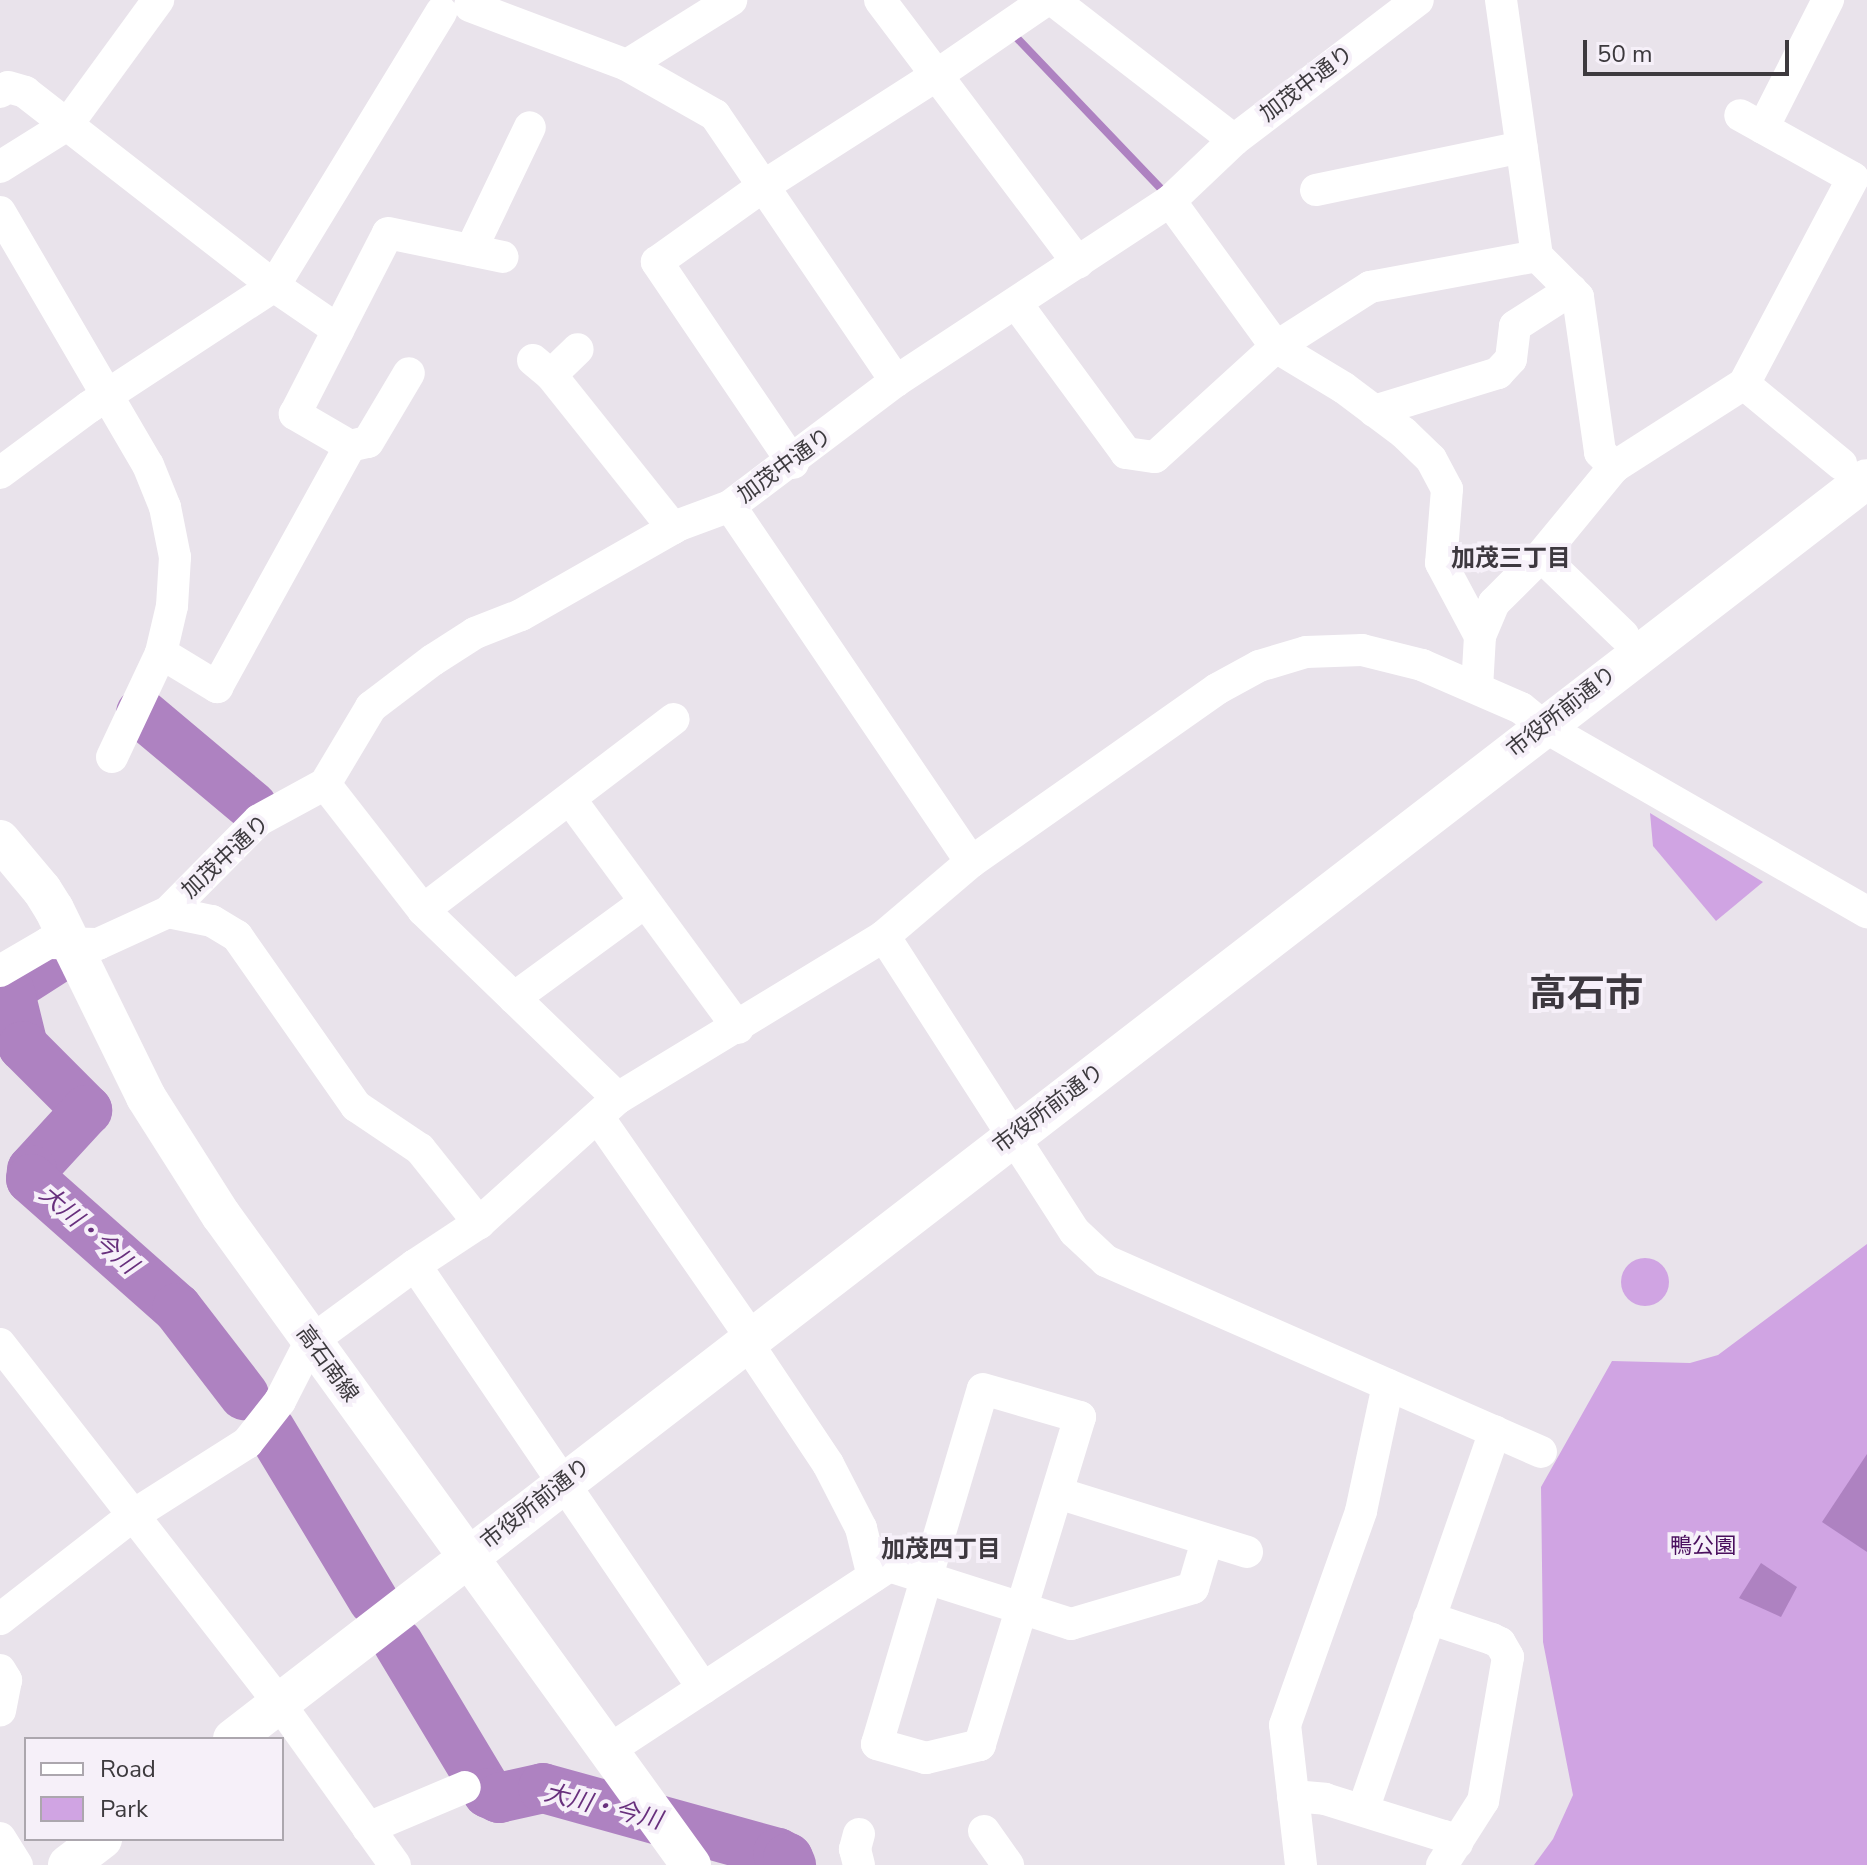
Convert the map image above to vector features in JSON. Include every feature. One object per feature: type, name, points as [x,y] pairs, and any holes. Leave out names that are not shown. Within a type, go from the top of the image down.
[{"type":"street","points":[[0,167],[67,125],[158,0]]},
{"type":"street","points":[[627,65],[731,0]]},
{"type":"street","points":[[880,0],[1078,263]]},
{"type":"street","points":[[793,463],[657,262],[765,185],[937,75],[1046,0]]},
{"type":"street","points":[[1053,0],[1234,140]]},
{"type":"street","name":"加茂中通り","points":[[0,971],[48,943],[98,944],[168,912],[259,820],[325,784],[371,707],[433,660],[475,633],[521,615],[673,528],[730,506],[793,463],[896,381],[1170,201],[1234,140],[1418,0]]},
{"type":"street","points":[[1501,0],[1537,256],[1578,297],[1600,452],[1614,467]]},
{"type":"street","points":[[1477,688],[1480,636],[1494,603],[1541,556],[1614,467],[1744,384],[1853,178],[1752,121],[1828,0]]},
{"type":"street","points":[[0,473],[106,397],[274,286],[454,4],[627,65],[715,115],[896,381]]},
{"type":"street","points":[[0,92],[8,87],[25,92],[274,286],[338,330]]},
{"type":"street","points":[[471,250],[530,127]]},
{"type":"street","points":[[1316,190],[1522,147]]},
{"type":"street","points":[[1170,201],[1276,347],[1374,411],[1431,459],[1447,489],[1441,563],[1480,636]]},
{"type":"street","points":[[0,212],[148,465],[165,507],[175,557],[172,606],[161,653],[112,757]]},
{"type":"street","points":[[409,373],[368,442],[350,446],[295,414],[388,233],[503,257]]},
{"type":"street","points":[[1016,303],[1126,453],[1155,457],[1276,347],[1370,287],[1537,256]]},
{"type":"street","points":[[1374,411],[1498,373],[1511,359],[1515,326],[1571,290]]},
{"type":"street","points":[[578,349],[542,368],[673,528]]},
{"type":"street","points":[[1744,384],[1854,472]]},
{"type":"street","points":[[161,653],[217,687],[350,446]]},
{"type":"street","name":"市役所前通り","points":[[236,1737],[748,1339],[1294,924],[1854,472]]},
{"type":"street","points":[[730,506],[971,862]]},
{"type":"street","points":[[1541,556],[1623,635]]},
{"type":"street","points":[[0,1619],[135,1514],[247,1443],[280,1401],[310,1342],[415,1265],[479,1223],[608,1108],[884,936],[971,862],[1217,689],[1259,666],[1306,652],[1362,650],[1422,665],[1521,708],[1543,726],[1867,912]]},
{"type":"street","points":[[423,910],[674,719]]},
{"type":"street","points":[[325,784],[423,910],[514,998],[608,1108],[828,1464],[861,1528],[873,1577]]},
{"type":"street","points":[[570,799],[738,1028]]},
{"type":"street","name":"高石南線","points":[[0,840],[42,890],[146,1097],[221,1215],[310,1342],[673,1839]]},
{"type":"street","points":[[514,998],[645,902]]},
{"type":"street","points":[[168,912],[212,921],[237,936],[356,1106],[420,1149],[479,1223]]},
{"type":"street","points":[[884,936],[1015,1134],[1075,1232],[1106,1261],[1541,1452]]},
{"type":"street","points":[[415,1265],[565,1481],[703,1688]]},
{"type":"street","points":[[0,1344],[279,1703],[395,1865]]},
{"type":"street","points":[[1301,1865],[1285,1725],[1361,1511],[1388,1385]]},
{"type":"street","points":[[983,1389],[1080,1417],[980,1745],[926,1758],[877,1744],[926,1578],[983,1389]]},
{"type":"street","points":[[1363,1810],[1495,1431]]},
{"type":"street","points":[[1058,1493],[1247,1552]]},
{"type":"street","points":[[609,1750],[889,1566],[1071,1624],[1193,1588],[1207,1541]]},
{"type":"street","points":[[1293,1796],[1325,1799],[1363,1810],[1449,1854],[1483,1801],[1508,1657],[1500,1643],[1492,1639],[1429,1618]]},
{"type":"street","points":[[0,1670],[6,1680],[0,1710]]},
{"type":"street","points":[[368,1828],[465,1787]]},
{"type":"street","points":[[0,1838],[17,1865]]},
{"type":"street","points":[[68,1865],[99,1841]]},
{"type":"green space","points":[[1650,813],[1763,882],[1716,921],[1653,846]]},
{"type":"green space","name":"鴨公園","points":[[1867,1244],[1867,1865],[1534,1865],[1553,1839],[1573,1795],[1543,1642],[1541,1487],[1612,1361],[1690,1363],[1718,1355]]},
{"type":"green space","points":[[1645,1258],[1662,1265],[1669,1282],[1662,1299],[1645,1306],[1628,1299],[1621,1282],[1628,1265]]},
{"type":"shaded area","points":[[1867,1454],[1867,1552],[1822,1522]]},
{"type":"shaded area","points":[[1761,1563],[1797,1587],[1781,1617],[1739,1598]]},
{"type":"waterway","points":[[1016,37],[1164,192]]},
{"type":"waterway","name":"大川・今川","points":[[141,713],[252,806]]},
{"type":"waterway","name":"大川・今川","points":[[56,959],[9,989],[23,1046],[87,1110],[32,1170],[31,1179],[177,1308],[244,1395]]},
{"type":"waterway","name":"大川・今川","points":[[270,1429],[373,1600]]},
{"type":"waterway","name":"大川・今川","points":[[398,1643],[488,1793],[499,1798],[543,1788],[778,1853],[788,1858],[791,1865]]},
{"type":"district","name":"加茂三丁目","points":[[1511,559]]},
{"type":"district","name":"高石市","points":[[1586,994]]},
{"type":"district","name":"加茂四丁目","points":[[941,1550]]}]
